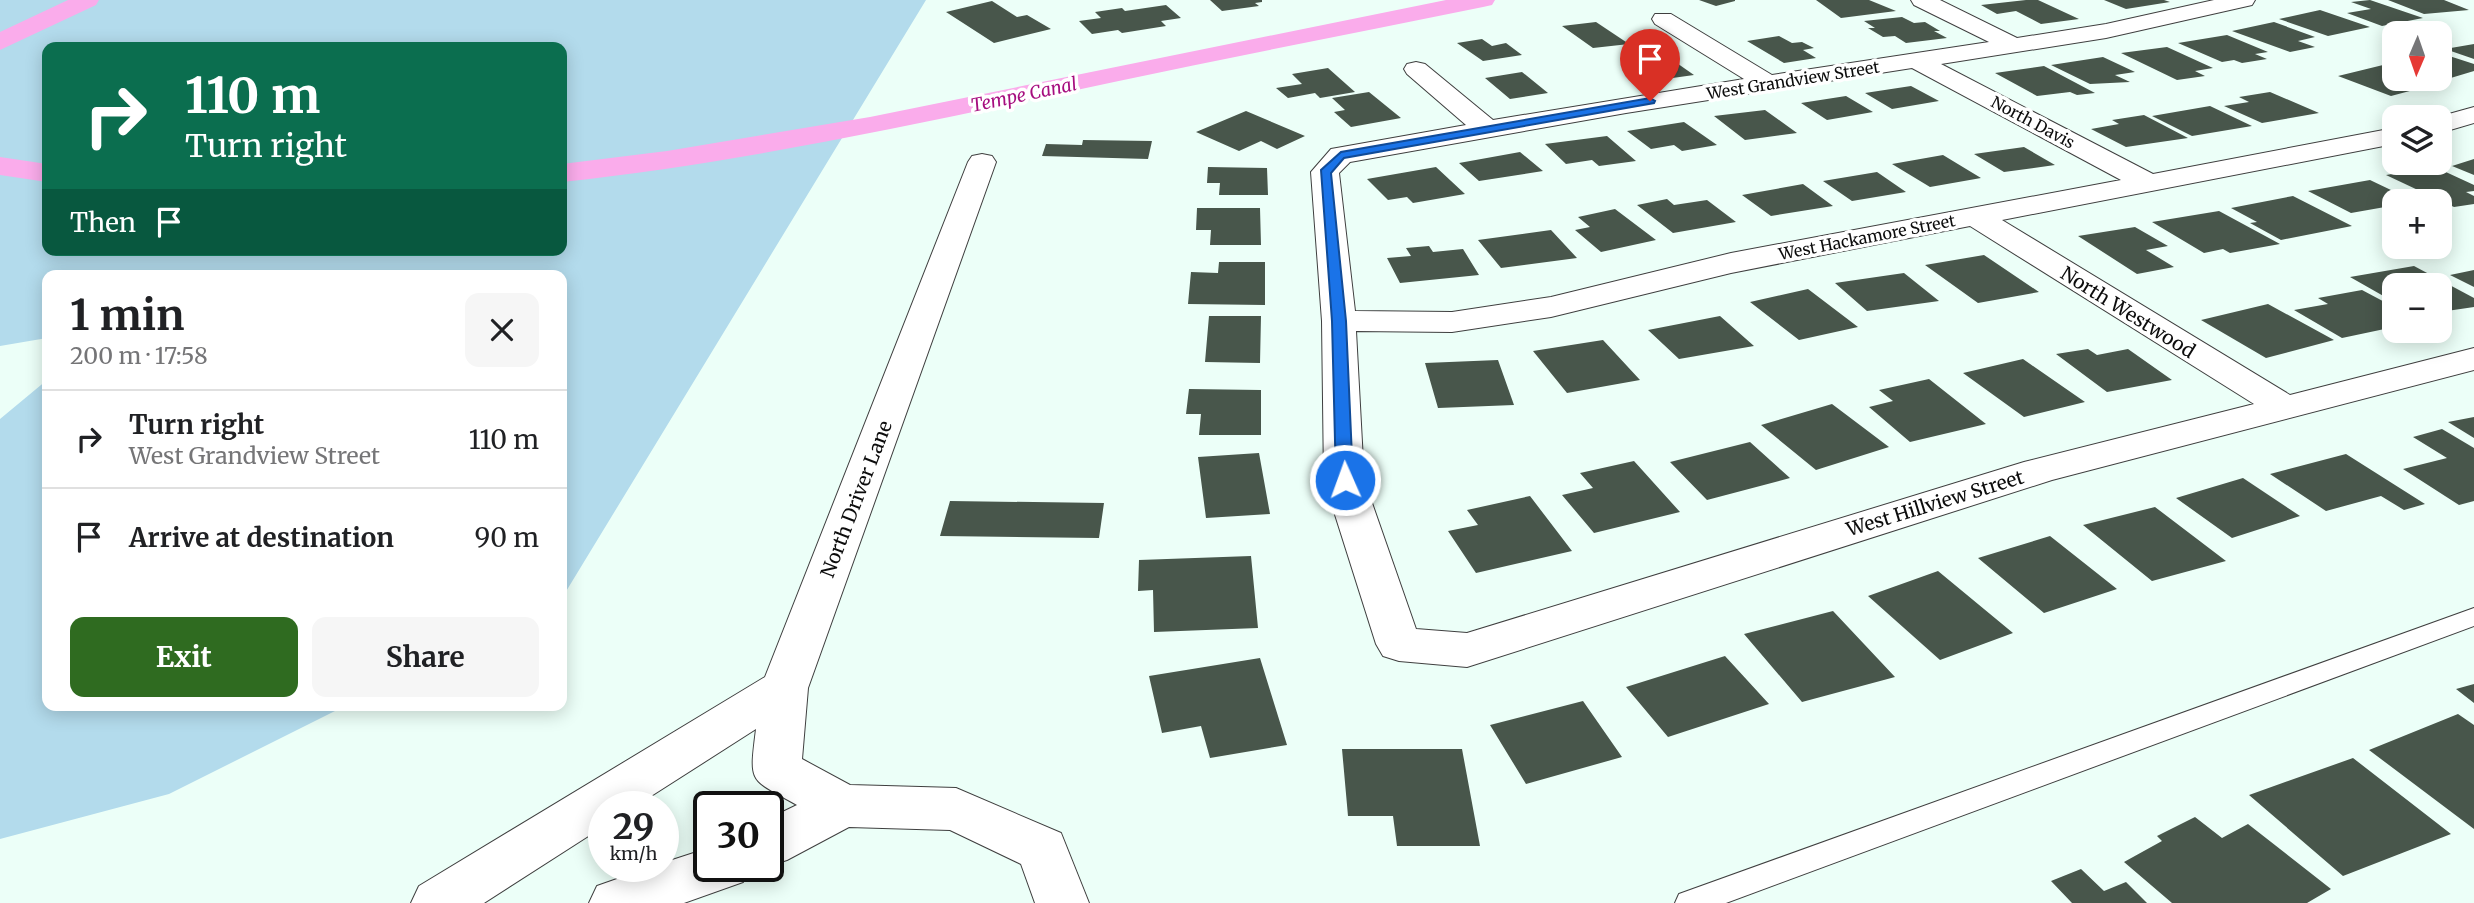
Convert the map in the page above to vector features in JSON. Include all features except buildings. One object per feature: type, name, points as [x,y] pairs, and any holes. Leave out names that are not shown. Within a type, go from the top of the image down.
[{"type":"street","points":[[1922,0],[2016,46]]},
{"type":"street","name":"West Grandview Street","points":[[1339,321],[1325,172],[1341,155],[1768,83],[2016,46],[2159,21],[2229,1]]},
{"type":"street","points":[[1663,19],[1768,83]]},
{"type":"street","name":"North Davis","points":[[1917,61],[2149,183]]},
{"type":"street","points":[[1416,69],[1486,129]]},
{"type":"street","points":[[2452,121],[2474,115]]},
{"type":"street","name":"West Hackamore Street","points":[[1339,321],[1452,322],[1551,307],[1731,263],[2382,138]]},
{"type":"street","name":"North Driver Lane","points":[[843,806],[776,769],[784,688],[982,162]]},
{"type":"street","name":"North Westwood","points":[[1974,216],[2282,406]]},
{"type":"street","name":"West Hillview Street","points":[[1339,321],[1345,480],[1399,644],[1467,650],[2038,471],[2282,406],[2474,359]]},
{"type":"street","points":[[438,903],[784,688]]},
{"type":"street","points":[[784,836],[843,806],[956,809],[1042,849],[1062,903]]},
{"type":"street","points":[[616,903],[693,877]]},
{"type":"lane","points":[[1690,903],[2474,617]]},
{"type":"shaded area","points":[[0,0],[926,0],[567,590],[567,270],[42,270],[42,339],[0,346]]},
{"type":"shaded area","points":[[42,384],[42,711],[335,711],[169,794],[0,839],[0,419]]},
{"type":"waterway","name":"Tempe Canal","points":[[0,42],[87,0]]},
{"type":"waterway","name":"Tempe Canal","points":[[567,172],[667,160],[870,126],[1117,73],[1483,0]]},
{"type":"waterway","name":"Tempe Canal","points":[[0,166],[42,172]]},
{"type":"route","points":[[1345,480],[1339,321],[1325,172],[1341,155],[1650,101]]}]
